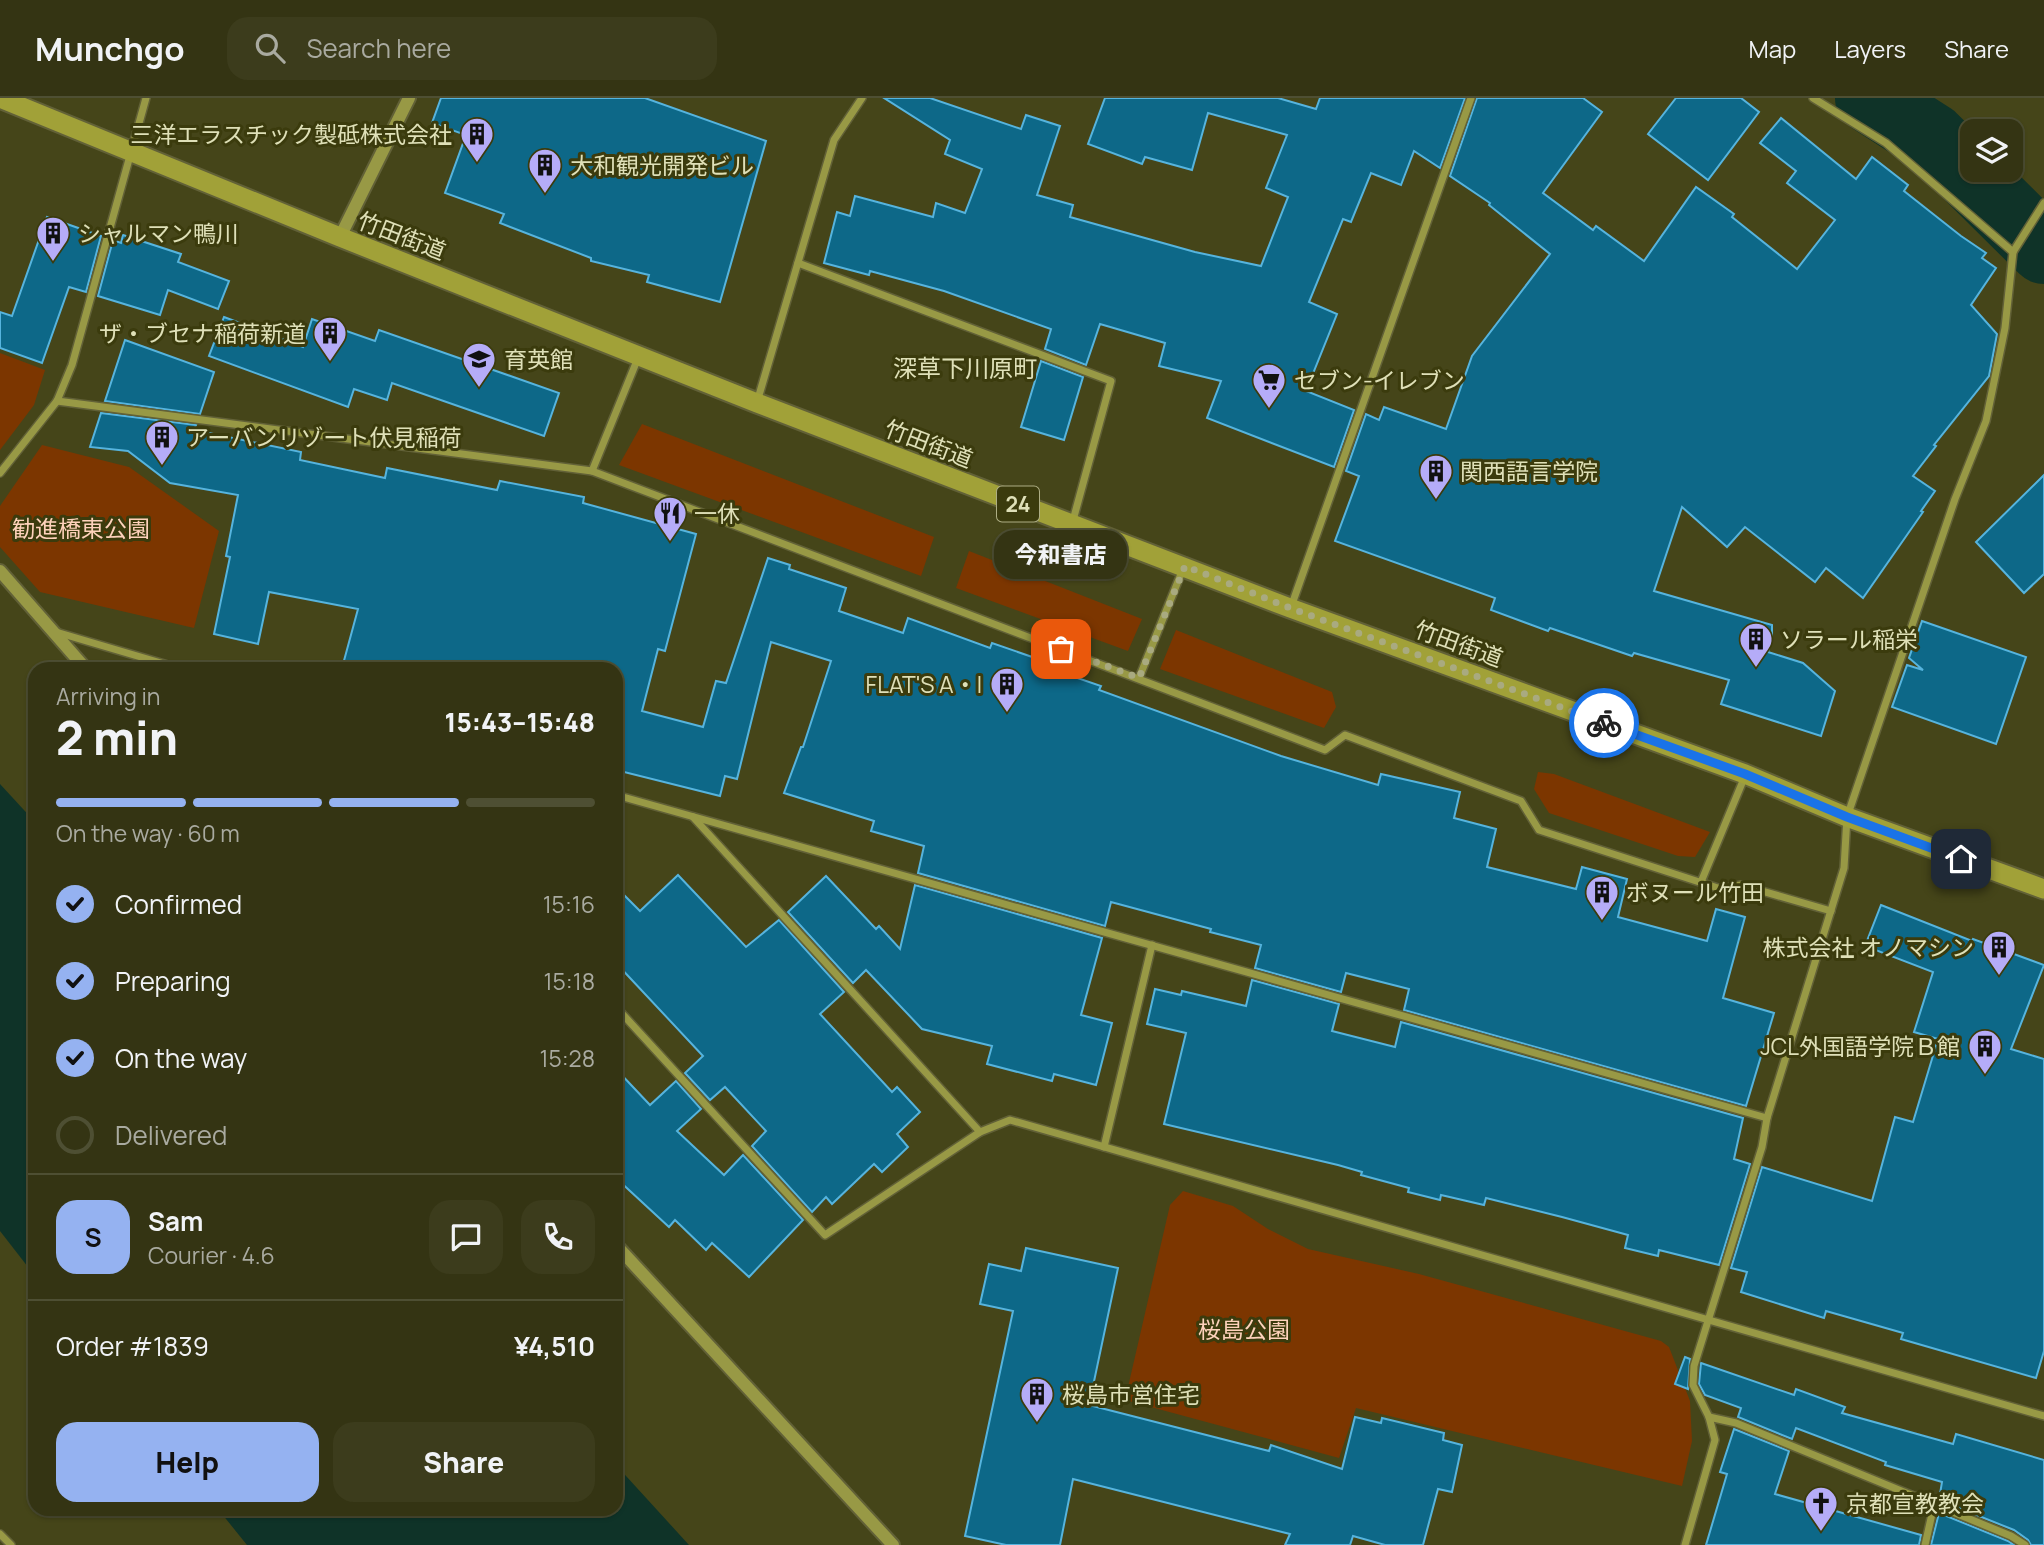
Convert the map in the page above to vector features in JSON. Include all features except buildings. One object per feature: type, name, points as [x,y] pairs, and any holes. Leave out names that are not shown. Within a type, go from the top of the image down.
[{"type":"highway","name":"竹田街道","points":[[0,98],[340,237],[1072,525],[1290,608],[1745,774],[1847,817],[2044,889]]},
{"type":"street","points":[[0,473],[57,401],[72,365],[146,98]]},
{"type":"street","points":[[340,237],[410,98]]},
{"type":"street","points":[[757,403],[834,140],[862,98]]},
{"type":"street","points":[[1290,608],[1471,98]]},
{"type":"street","points":[[1813,98],[1886,143],[2013,252]]},
{"type":"street","points":[[1685,1545],[1715,1440],[1709,1417],[1693,1385],[1694,1366],[1844,868],[1847,817],[1955,499],[1986,421],[2005,328],[2013,252],[2044,203]]},
{"type":"street","points":[[798,263],[1111,381],[1072,525]]},
{"type":"street","points":[[592,471],[639,355]]},
{"type":"street","points":[[57,401],[592,471],[1325,750],[1345,736],[1521,801],[1539,830],[1721,889],[1741,885],[1831,911]]},
{"type":"street","points":[[1139,678],[1185,566]]},
{"type":"street","points":[[0,571],[79,662]]},
{"type":"street","points":[[49,629],[158,662]]},
{"type":"street","points":[[1701,882],[1745,774]]},
{"type":"street","points":[[623,797],[1767,1118]]},
{"type":"street","points":[[692,816],[980,1132]]},
{"type":"street","points":[[1104,1147],[1152,945]]},
{"type":"street","points":[[623,1015],[825,1235],[980,1132],[1010,1120],[2044,1416]]},
{"type":"street","points":[[623,1253],[892,1545]]},
{"type":"street","points":[[1709,1417],[1736,1423],[2011,1536],[2025,1545]]},
{"type":"street","points":[[1925,1545],[1934,1504]]},
{"type":"street","points":[[0,1534],[10,1545]]},
{"type":"green space","name":"勧進橋東公園","points":[[0,353],[45,370],[34,405],[0,450]]},
{"type":"green space","points":[[642,424],[934,537],[921,576],[619,465]]},
{"type":"green space","name":"勧進橋東公園","points":[[42,445],[129,467],[219,531],[194,628],[40,592],[0,547],[0,506]]},
{"type":"green space","points":[[969,551],[1142,619],[1128,651],[956,588]]},
{"type":"green space","points":[[1176,630],[1332,692],[1336,707],[1324,728],[1160,669]]},
{"type":"green space","points":[[1538,772],[1554,774],[1710,832],[1695,857],[1678,856],[1549,813],[1534,789]]},
{"type":"green space","name":"桜島公園","points":[[1183,1191],[1233,1206],[1268,1229],[1308,1249],[1419,1274],[1661,1341],[1669,1347],[1690,1401],[1692,1441],[1682,1486],[1356,1408],[1339,1458],[1125,1400],[1170,1205]]},
{"type":"shaded area","points":[[0,784],[28,814],[28,1267],[0,1231]]},
{"type":"shaded area","points":[[623,1473],[689,1545],[247,1545],[224,1516],[623,1516]]},
{"type":"waterway","points":[[1870,98],[1932,138],[2044,249]]},
{"type":"way so far","points":[[1061,649],[1139,678],[1185,566],[1290,608],[1604,723]]},
{"type":"place","name":"三洋エラスチック製砥株式会社","points":[[477,164]]},
{"type":"place","name":"大和観光開発ビル","points":[[545,195]]},
{"type":"place","name":"シャルマン鴨川","points":[[53,263]]},
{"type":"place","name":"ザ・ブセナ稲荷新道","points":[[330,363]]},
{"type":"place","name":"育英館","points":[[479,389]]},
{"type":"place","name":"セブン-イレブン","points":[[1269,410]]},
{"type":"place","name":"アーバンリゾート伏見稲荷","points":[[162,467]]},
{"type":"place","name":"関西語言学院","points":[[1436,501]]},
{"type":"place","name":"一休","points":[[670,543]]},
{"type":"place","name":"今和書店","points":[[1061,649]]},
{"type":"place","name":"ソラール稲栄","points":[[1756,669]]},
{"type":"place","name":"FLAT'S A・I","points":[[1007,714]]},
{"type":"place","name":"ボヌール竹田","points":[[1602,922]]},
{"type":"place","name":"株式会社 オノマシン","points":[[1999,977]]},
{"type":"place","name":"JCL外国語学院Ｂ館","points":[[1985,1076]]},
{"type":"place","name":"桜島市営住宅","points":[[1037,1424]]},
{"type":"place","name":"京都宣教教会","points":[[1821,1533]]},
{"type":"district","name":"深草下川原町","points":[[965,367]]},
{"type":"route","points":[[1604,723],[1745,774],[1847,817],[1961,859]]}]
